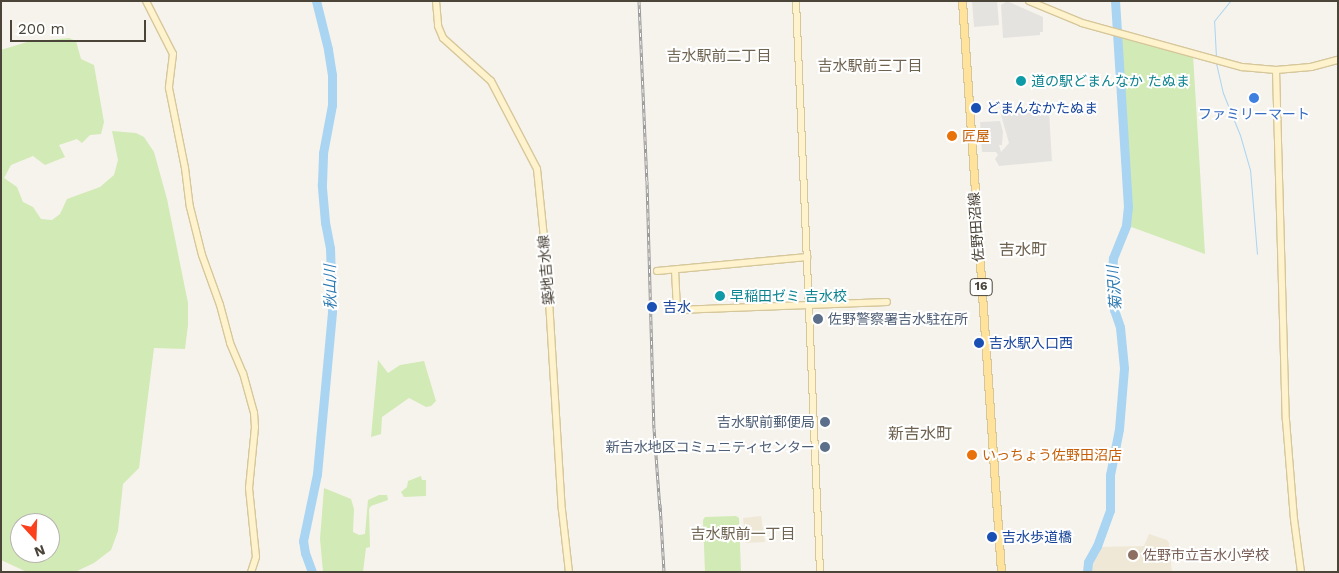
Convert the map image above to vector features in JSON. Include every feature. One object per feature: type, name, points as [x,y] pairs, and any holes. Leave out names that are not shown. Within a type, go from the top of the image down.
[{"type":"main road","name":"佐野田沼線","points":[[962,1],[1001,572]]},
{"type":"street","points":[[146,1],[173,54],[169,88],[186,168],[190,207],[204,262],[220,305],[235,356],[243,373],[254,413],[255,427],[249,488],[256,557],[251,572]]},
{"type":"street","name":"築地吉水線","points":[[436,1],[438,26],[442,38],[491,81],[536,170],[548,283],[562,510],[569,572]]},
{"type":"street","points":[[796,1],[820,572]]},
{"type":"street","points":[[1029,1],[1082,23],[1242,67],[1276,70],[1311,66],[1338,60]]},
{"type":"street","points":[[1276,70],[1286,420],[1294,518],[1301,572]]},
{"type":"street","points":[[657,271],[807,258]]},
{"type":"street","points":[[675,270],[677,310],[887,302]]},
{"type":"shaded area","points":[[972,1],[997,1],[999,25],[974,27]]},
{"type":"shaded area","name":"道の駅どまんなか たぬま","points":[[1007,1],[1043,17],[1043,32],[1040,32],[1040,35],[1003,38],[1001,5]]},
{"type":"shaded area","name":"道の駅どまんなか たぬま","points":[[1045,106],[1049,112],[1052,161],[999,166],[995,159],[998,155],[996,152],[982,152],[980,122],[1000,121],[1003,132],[1002,145],[999,145],[1001,152],[1009,143],[1001,115],[1019,107]]},
{"type":"shaded area","points":[[761,516],[765,542],[746,543],[743,518]]},
{"type":"shaded area","name":"佐野市立吉水小学校","points":[[1149,534],[1167,540],[1169,543],[1172,572],[1090,572],[1100,547],[1144,546]]},
{"type":"green space","points":[[1122,35],[1193,55],[1205,254],[1126,225],[1128,207],[1121,85]]},
{"type":"green space","points":[[69,38],[76,41],[81,59],[94,65],[104,122],[101,134],[90,135],[82,143],[77,139],[59,145],[65,157],[45,165],[33,156],[11,165],[4,178],[17,187],[23,202],[33,207],[41,219],[52,220],[60,214],[67,199],[100,187],[114,175],[118,160],[112,131],[136,133],[144,137],[154,152],[167,199],[188,303],[185,349],[154,348],[139,468],[123,484],[118,531],[111,550],[94,563],[75,572],[27,572],[1,560],[1,50],[27,42]]},
{"type":"green space","points":[[378,360],[388,373],[400,365],[424,361],[436,401],[431,406],[426,407],[409,398],[382,417],[381,434],[371,437]]},
{"type":"green space","points":[[421,476],[422,480],[426,480],[426,496],[404,497],[401,492],[407,487],[408,481]]},
{"type":"green space","points":[[324,488],[351,499],[354,509],[353,532],[359,535],[365,534],[368,500],[379,495],[387,495],[388,500],[371,506],[369,509],[370,547],[366,548],[363,572],[323,572],[320,539]]},
{"type":"green space","points":[[736,516],[739,518],[741,572],[705,572],[703,520],[705,517]]},
{"type":"waterway","name":"秋山川","points":[[312,572],[303,541],[317,474],[332,311],[330,248],[325,222],[322,184],[323,153],[332,105],[332,75],[328,49],[316,1]]},
{"type":"waterway","name":"菊沢川","points":[[1087,572],[1088,562],[1097,546],[1110,510],[1110,475],[1119,429],[1124,368],[1120,327],[1114,310],[1112,283],[1113,258],[1126,225],[1128,207],[1115,1]]},
{"type":"waterway","points":[[1216,57],[1214,21],[1230,1]]},
{"type":"waterway","points":[[1216,63],[1223,93],[1240,135],[1250,169],[1257,254]]},
{"type":"railway","points":[[639,1],[647,181],[654,428],[660,510]]},
{"type":"railway","points":[[660,504],[664,572]]},
{"type":"place","name":"道の駅どまんなか たぬま","points":[[1021,81]]},
{"type":"place","name":"ファミリーマート","points":[[1254,98]]},
{"type":"place","name":"どまんなかたぬま","points":[[976,108]]},
{"type":"place","name":"匠屋","points":[[952,136]]},
{"type":"place","name":"早稲田ゼミ 吉水校","points":[[720,296]]},
{"type":"place","name":"吉水","points":[[652,307]]},
{"type":"place","name":"佐野警察署吉水駐在所","points":[[818,319]]},
{"type":"place","name":"吉水駅入口西","points":[[979,343]]},
{"type":"place","name":"吉水駅前郵便局","points":[[825,422]]},
{"type":"place","name":"新吉水地区コミュニティセンター","points":[[825,447]]},
{"type":"place","name":"いっちょう佐野田沼店","points":[[972,455]]},
{"type":"place","name":"吉水歩道橋","points":[[992,537]]},
{"type":"place","name":"佐野市立吉水小学校","points":[[1133,555]]},
{"type":"district","name":"吉水駅前二丁目","points":[[719,57]]},
{"type":"district","name":"吉水駅前三丁目","points":[[870,67]]},
{"type":"district","name":"吉水町","points":[[1023,250]]},
{"type":"district","name":"新吉水町","points":[[920,434]]},
{"type":"district","name":"吉水駅前一丁目","points":[[743,535]]}]
